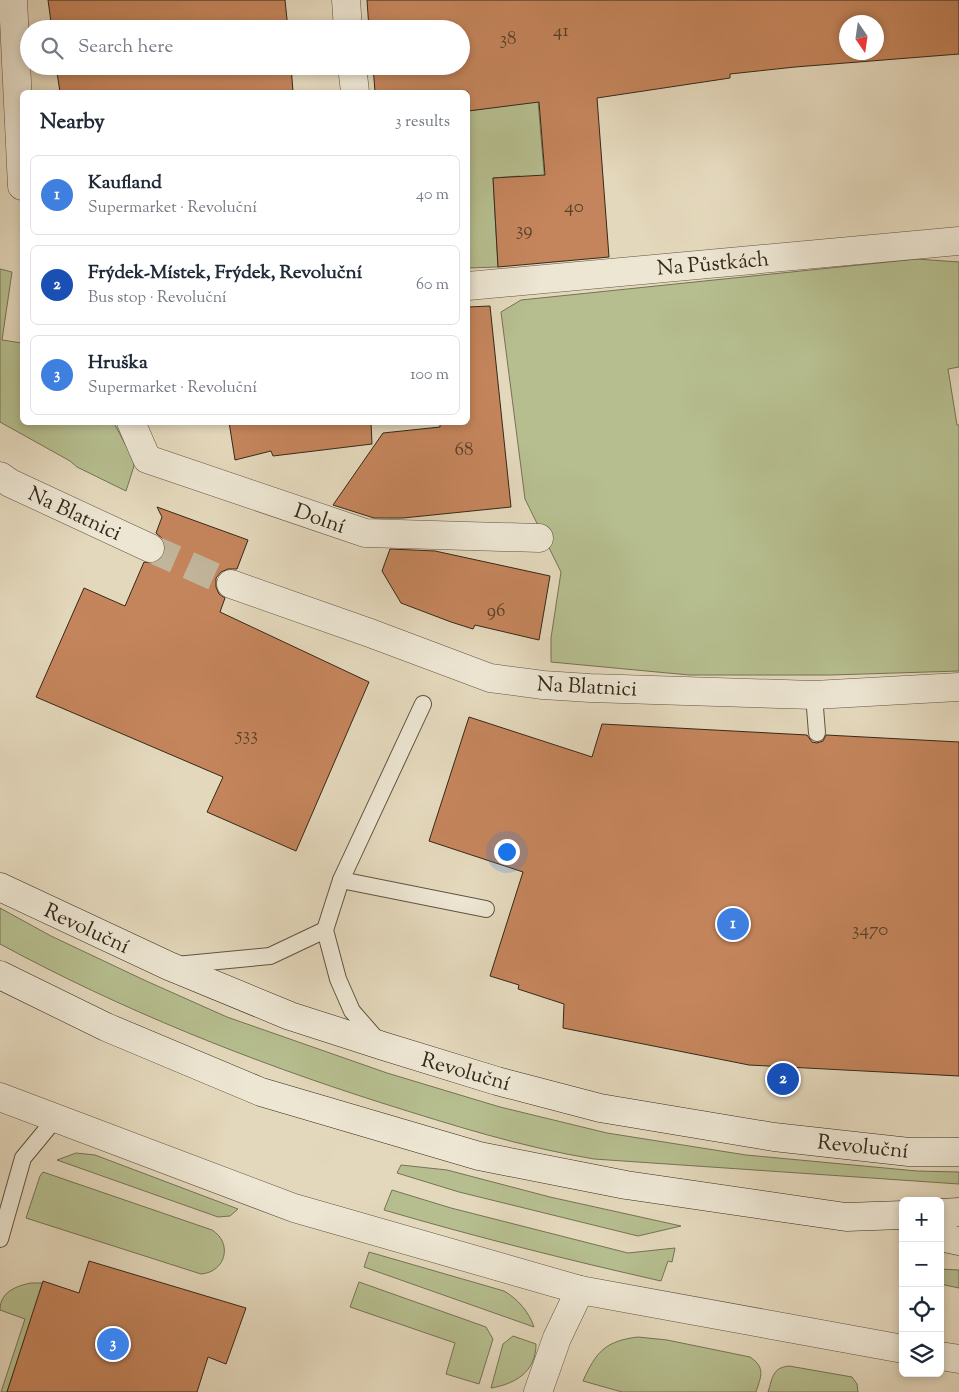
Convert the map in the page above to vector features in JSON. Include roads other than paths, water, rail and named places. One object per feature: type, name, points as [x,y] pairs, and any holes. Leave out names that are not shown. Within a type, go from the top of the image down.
[{"type":"street","points":[[13,0],[20,145]]},
{"type":"street","points":[[346,0],[347,20]]},
{"type":"street","points":[[353,75],[355,90]]},
{"type":"street","name":"Na Půstkách","points":[[470,286],[959,241]]},
{"type":"street","name":"Dolní","points":[[132,425],[148,459],[365,533],[539,538]]},
{"type":"street","name":"Na Blatnici","points":[[0,476],[10,483],[150,548]]},
{"type":"street","name":"Na Blatnici","points":[[231,584],[490,678],[590,688],[814,695],[959,687]]},
{"type":"street","name":"Revoluční","points":[[0,887],[169,966],[290,1016],[497,1081],[600,1108],[793,1139],[909,1152],[959,1152]]},
{"type":"street","points":[[0,975],[106,1027],[261,1092],[478,1156],[626,1185],[846,1217],[899,1228]]},
{"type":"street","points":[[0,1097],[294,1208],[580,1290],[899,1348]]},
{"type":"street","points":[[944,1213],[959,1212]]},
{"type":"street","points":[[846,1217],[899,1215]]},
{"type":"street","points":[[944,1238],[959,1241]]},
{"type":"street","points":[[538,1392],[556,1338],[580,1290]]},
{"type":"street","points":[[944,1357],[959,1359]]},
{"type":"lane","points":[[814,695],[818,733]]},
{"type":"lane","points":[[383,1046],[352,1011],[338,979],[325,930],[341,880],[423,704]]},
{"type":"lane","points":[[341,880],[486,909]]},
{"type":"lane","points":[[169,966],[270,956],[325,930]]},
{"type":"lane","points":[[0,1239],[23,1158],[56,1118]]},
{"type":"tunnel","points":[[150,548],[231,584]]},
{"type":"place","name":"Kaufland","points":[[733,924]]},
{"type":"place","name":"Frýdek-Místek, Frýdek, Revoluční","points":[[783,1079]]},
{"type":"place","name":"Hruška","points":[[113,1344]]}]
